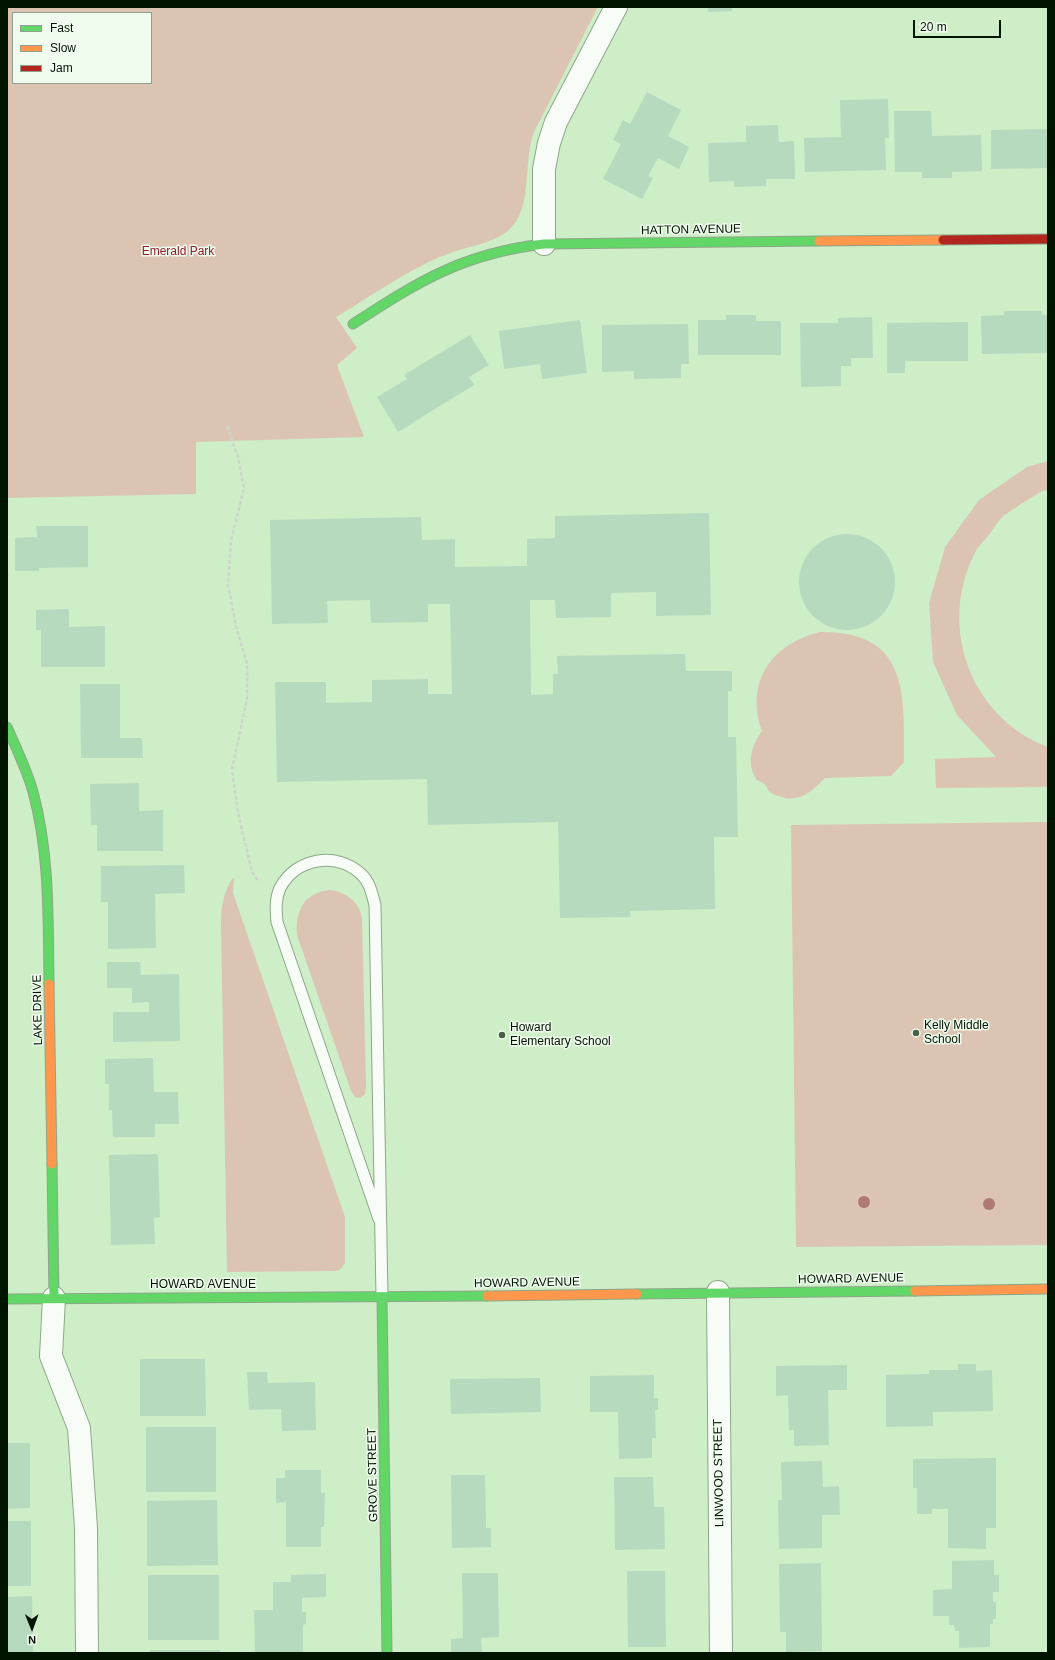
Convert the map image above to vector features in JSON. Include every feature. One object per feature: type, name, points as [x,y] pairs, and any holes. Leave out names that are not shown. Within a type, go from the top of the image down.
[{"type":"street","points":[[544,244],[544,169],[549,143],[556,122],[616,7]]},
{"type":"street","name":"HATTON AVENUE","points":[[353,324],[415,284],[448,267],[474,257],[516,246],[544,244],[1048,238]]},
{"type":"street","name":"LAKE DRIVE","points":[[7,727],[33,792],[43,846],[46,873],[49,951],[54,1298]]},
{"type":"street","name":"HOWARD AVENUE","points":[[7,1299],[382,1297],[1048,1289]]},
{"type":"street","name":"LINWOOD STREET","points":[[718,1292],[721,1653]]},
{"type":"street","name":"GROVE STREET","points":[[382,1297],[387,1653]]},
{"type":"street","points":[[54,1298],[51,1356],[79,1428],[86,1528],[87,1653]]},
{"type":"lane","points":[[379,1219],[277,922],[276,906],[279,889],[288,876],[301,866],[317,860],[334,860],[349,865],[362,875],[371,889],[375,905],[379,1219],[382,1297]]},
{"type":"path","points":[[227,426],[238,458],[244,488],[231,541],[228,584],[236,626],[247,664],[247,699],[232,769],[238,813],[252,872],[276,906]]},
{"type":"green space","name":"Emerald Park","points":[[7,7],[598,7],[534,132],[529,153],[525,198],[518,218],[513,226],[499,237],[482,244],[441,256],[426,263],[336,317],[357,348],[337,365],[364,437],[196,442],[196,494],[7,498]]},
{"type":"green space","points":[[1048,461],[1048,490],[1042,491],[1003,516],[977,549],[965,578],[960,607],[961,636],[968,664],[980,691],[998,714],[1021,733],[1048,747],[1048,787],[936,788],[935,759],[996,757],[957,715],[933,662],[929,603],[945,547],[979,500],[1027,467]]},
{"type":"green space","points":[[820,632],[849,635],[871,642],[886,655],[896,672],[901,691],[904,713],[904,762],[891,776],[825,778],[811,791],[800,797],[788,798],[777,796],[771,793],[764,784],[757,780],[751,762],[751,755],[755,742],[762,731],[758,713],[757,697],[760,681],[766,668],[776,656],[788,646],[803,638]]},
{"type":"green space","name":"Kelly Middle School","points":[[1048,822],[1048,1245],[796,1247],[791,825]]},
{"type":"green space","points":[[234,877],[233,893],[345,1217],[345,1263],[341,1269],[336,1271],[227,1272],[221,923],[225,892]]},
{"type":"green space","points":[[329,890],[341,893],[351,898],[358,907],[362,918],[366,1085],[365,1094],[360,1098],[355,1097],[351,1091],[297,935],[298,918],[307,899],[320,892]]},
{"type":"building","points":[[708,7],[732,7],[732,11],[708,12]]},
{"type":"building","points":[[647,92],[681,110],[668,136],[689,147],[679,169],[658,158],[648,176],[653,178],[642,199],[603,179],[621,144],[613,140],[623,120],[630,124]]},
{"type":"building","points":[[888,99],[889,138],[885,138],[886,170],[805,172],[804,138],[841,137],[840,100]]},
{"type":"building","points":[[894,111],[931,111],[932,136],[981,135],[982,171],[952,172],[952,178],[922,178],[922,172],[895,172]]},
{"type":"building","points":[[778,125],[779,142],[794,141],[795,179],[766,179],[766,186],[734,187],[734,181],[709,182],[708,143],[746,142],[746,126]]},
{"type":"building","points":[[1048,129],[1048,168],[991,169],[991,130]]},
{"type":"building","points":[[1004,311],[1042,311],[1042,315],[1048,315],[1048,353],[982,354],[981,316],[1004,315]]},
{"type":"building","points":[[726,315],[756,315],[756,321],[781,321],[781,355],[698,355],[698,320],[726,320]]},
{"type":"building","points":[[872,317],[873,358],[851,358],[851,366],[841,366],[841,386],[801,387],[800,323],[838,323],[838,318]]},
{"type":"building","points":[[580,320],[587,373],[542,379],[540,364],[504,369],[499,331]]},
{"type":"building","points":[[968,322],[968,361],[905,361],[905,373],[887,373],[887,323]]},
{"type":"building","points":[[688,324],[689,364],[681,364],[681,378],[634,379],[634,371],[602,372],[602,325]]},
{"type":"building","points":[[470,335],[489,365],[469,377],[474,385],[398,432],[377,397],[407,379],[404,375]]},
{"type":"building","points":[[709,513],[711,615],[656,616],[656,592],[611,593],[611,617],[556,618],[555,600],[530,600],[531,695],[553,694],[553,674],[558,674],[557,656],[685,654],[686,671],[732,671],[732,691],[728,691],[728,737],[736,737],[738,837],[714,837],[715,909],[630,911],[631,917],[560,918],[558,822],[428,825],[427,779],[277,782],[275,682],[326,682],[326,703],[372,702],[372,680],[428,679],[428,694],[452,694],[450,604],[428,604],[428,622],[371,623],[370,600],[327,601],[328,623],[272,624],[270,520],[421,517],[422,540],[455,539],[455,567],[527,566],[527,539],[555,538],[555,516]]},
{"type":"building","points":[[36,526],[88,526],[88,567],[39,568],[39,571],[15,571],[15,538],[37,537]]},
{"type":"building","points":[[847,534],[865,537],[881,548],[892,564],[895,582],[892,600],[881,616],[865,627],[847,630],[829,627],[813,616],[802,600],[799,582],[802,564],[813,548],[829,537]]},
{"type":"building","points":[[69,609],[69,627],[105,626],[105,667],[41,667],[41,630],[36,630],[36,610]]},
{"type":"building","points":[[80,684],[120,684],[120,738],[142,738],[143,758],[81,758]]},
{"type":"building","points":[[139,783],[139,811],[163,810],[163,851],[97,851],[97,825],[91,825],[90,784]]},
{"type":"building","points":[[184,865],[185,893],[155,894],[156,948],[108,949],[108,902],[101,902],[101,866]]},
{"type":"building","points":[[107,962],[140,962],[141,975],[179,974],[180,1041],[113,1042],[113,1012],[149,1012],[149,1002],[132,1003],[132,988],[107,988]]},
{"type":"building","points":[[153,1058],[154,1092],[178,1092],[179,1124],[155,1124],[155,1137],[113,1137],[112,1110],[109,1110],[109,1084],[105,1084],[105,1059]]},
{"type":"building","points":[[158,1154],[160,1217],[154,1218],[155,1244],[111,1245],[109,1155]]},
{"type":"building","points":[[140,1359],[205,1359],[206,1416],[140,1416]]},
{"type":"building","points":[[958,1364],[976,1364],[976,1371],[992,1370],[993,1411],[933,1412],[933,1426],[886,1427],[886,1375],[929,1374],[929,1370],[958,1370]]},
{"type":"building","points":[[847,1365],[847,1390],[828,1390],[829,1445],[794,1446],[794,1430],[789,1430],[788,1395],[776,1396],[776,1366]]},
{"type":"building","points":[[247,1372],[267,1372],[268,1383],[315,1382],[316,1430],[282,1431],[281,1409],[249,1410]]},
{"type":"building","points":[[654,1375],[654,1398],[658,1398],[658,1410],[655,1410],[656,1438],[652,1438],[652,1458],[619,1459],[618,1412],[590,1412],[590,1376]]},
{"type":"building","points":[[540,1378],[541,1412],[451,1414],[450,1379]]},
{"type":"building","points":[[146,1427],[216,1427],[216,1492],[146,1492]]},
{"type":"building","points":[[7,1443],[30,1443],[30,1508],[7,1509]]},
{"type":"building","points":[[996,1458],[996,1528],[986,1528],[986,1549],[948,1548],[948,1509],[932,1509],[932,1514],[917,1514],[917,1488],[913,1488],[913,1459]]},
{"type":"building","points":[[822,1461],[823,1487],[839,1486],[840,1515],[822,1515],[822,1548],[779,1549],[778,1500],[782,1500],[781,1462]]},
{"type":"building","points":[[285,1470],[321,1470],[321,1493],[325,1493],[324,1527],[321,1527],[321,1547],[286,1547],[286,1502],[276,1503],[276,1478],[285,1478]]},
{"type":"building","points":[[451,1475],[485,1475],[486,1528],[491,1528],[491,1547],[452,1548]]},
{"type":"building","points":[[614,1477],[653,1477],[654,1507],[664,1507],[665,1549],[615,1550]]},
{"type":"building","points":[[217,1500],[218,1565],[147,1566],[147,1501]]},
{"type":"building","points":[[7,1521],[31,1521],[31,1586],[7,1586]]},
{"type":"building","points":[[994,1560],[994,1575],[999,1575],[999,1592],[993,1592],[993,1602],[996,1602],[996,1619],[993,1619],[993,1624],[990,1624],[990,1647],[959,1648],[959,1631],[955,1631],[954,1625],[949,1625],[949,1616],[933,1616],[933,1590],[952,1589],[952,1561]]},
{"type":"building","points":[[821,1563],[822,1651],[786,1652],[786,1632],[780,1632],[779,1564]]},
{"type":"building","points":[[627,1571],[665,1571],[666,1647],[628,1647]]},
{"type":"building","points":[[462,1573],[498,1573],[499,1637],[481,1638],[482,1653],[451,1653],[451,1639],[463,1638]]},
{"type":"building","points":[[326,1574],[326,1597],[302,1598],[302,1612],[306,1612],[306,1624],[303,1625],[303,1652],[255,1653],[254,1610],[273,1610],[273,1582],[291,1582],[291,1575]]},
{"type":"building","points":[[148,1575],[219,1575],[219,1640],[148,1640]]},
{"type":"building","points":[[32,1596],[33,1653],[7,1653],[7,1597]]},
{"type":"building","points":[[150,1650],[220,1650],[220,1653],[150,1653]]},
{"type":"traffic: fast","points":[[353,324],[421,282],[443,271],[490,254],[516,248],[544,244],[819,241]]},
{"type":"traffic: fast","points":[[7,727],[31,784],[39,815],[43,839],[48,911],[49,984]]},
{"type":"traffic: fast","points":[[52,1164],[54,1298]]},
{"type":"traffic: fast","points":[[637,1294],[915,1291]]},
{"type":"traffic: fast","points":[[7,1299],[487,1296]]},
{"type":"traffic: fast","points":[[382,1297],[387,1653]]},
{"type":"traffic: slow","points":[[819,241],[943,240]]},
{"type":"traffic: slow","points":[[49,984],[52,1164]]},
{"type":"traffic: slow","points":[[915,1291],[1048,1289]]},
{"type":"traffic: slow","points":[[487,1296],[637,1294]]},
{"type":"traffic: jam","points":[[943,240],[1048,239]]},
{"type":"place","name":"Kelly Middle School","points":[[916,1033]]},
{"type":"place","name":"Howard Elementary School","points":[[502,1035]]}]
